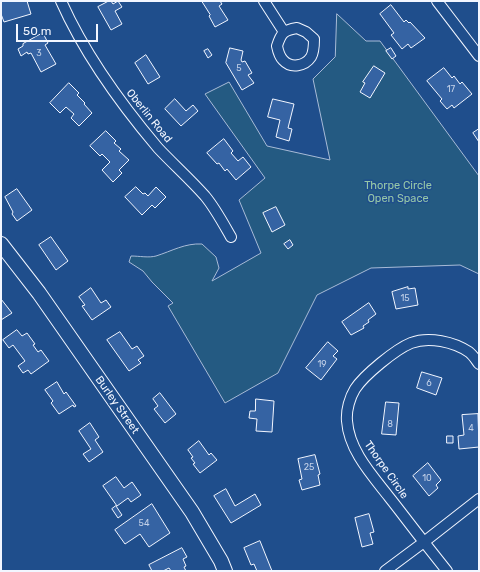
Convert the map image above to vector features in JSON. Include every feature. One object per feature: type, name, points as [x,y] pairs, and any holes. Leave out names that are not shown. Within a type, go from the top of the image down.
[{"type":"main road","name":"Burley Street","points":[[1,244],[39,293],[192,512],[221,561],[225,571]]},
{"type":"street","name":"Oberlin Road","points":[[61,1],[72,25],[96,65],[133,118],[205,196],[215,209],[231,237]]},
{"type":"street","points":[[264,1],[284,32]]},
{"type":"street","points":[[437,1],[479,56]]},
{"type":"street","name":"Thorpe Circle","points":[[447,571],[371,474],[357,452],[350,436],[347,420],[349,403],[355,389],[366,375],[389,357],[411,343],[428,340],[442,341],[470,353],[479,364]]},
{"type":"street","points":[[385,571],[479,499]]},
{"type":"green space","name":"Thorpe Circle Open Space","points":[[337,14],[366,41],[380,41],[479,176],[479,274],[460,265],[371,268],[317,295],[278,373],[225,403],[168,306],[173,303],[143,271],[129,262],[131,256],[153,257],[184,246],[202,244],[216,257],[219,268],[212,281],[261,253],[239,200],[265,178],[205,94],[229,82],[267,146],[330,160],[313,79],[335,57]]},
{"type":"building","points":[[1,1],[27,1],[31,14],[4,22],[1,14]]},
{"type":"building","points":[[109,1],[113,4],[118,1],[122,7],[115,11],[122,24],[111,30],[98,7]]},
{"type":"building","points":[[202,1],[220,1],[222,4],[219,6],[228,20],[215,27]]},
{"type":"building","points":[[391,5],[404,22],[406,20],[409,23],[410,22],[425,38],[411,48],[408,44],[402,49],[391,35],[394,33],[380,14]]},
{"type":"building","points":[[43,33],[48,43],[45,45],[56,64],[41,72],[31,53],[28,54],[27,52],[21,56],[18,49],[23,46],[23,44]]},
{"type":"building","points":[[230,48],[243,51],[241,60],[242,62],[245,61],[252,73],[248,75],[254,83],[242,90],[226,63]]},
{"type":"building","points":[[391,48],[396,56],[392,59],[386,51]]},
{"type":"building","points":[[208,49],[212,55],[208,58],[204,51]]},
{"type":"building","points":[[146,55],[160,77],[148,84],[135,63]]},
{"type":"building","points":[[374,66],[385,73],[370,98],[360,92],[365,83],[363,82]]},
{"type":"building","points":[[444,68],[452,78],[454,76],[460,84],[462,82],[472,94],[454,108],[452,105],[447,109],[440,101],[442,99],[427,81]]},
{"type":"building","points":[[69,83],[79,93],[77,95],[92,113],[79,126],[71,118],[74,114],[66,107],[60,113],[50,103]]},
{"type":"building","points":[[175,99],[186,111],[193,105],[198,111],[181,126],[165,109]]},
{"type":"building","points":[[273,99],[294,104],[288,128],[292,129],[289,141],[276,137],[280,120],[268,117]]},
{"type":"building","points":[[479,129],[479,142],[473,133]]},
{"type":"building","points":[[106,131],[116,141],[114,143],[121,149],[119,151],[129,160],[119,170],[122,173],[113,182],[102,170],[110,162],[102,154],[100,156],[90,146]]},
{"type":"building","points":[[224,139],[233,151],[231,153],[238,161],[243,157],[251,167],[236,180],[227,169],[225,171],[219,163],[217,164],[207,153]]},
{"type":"building","points":[[136,187],[143,194],[145,193],[148,196],[156,187],[166,197],[155,208],[152,205],[142,215],[125,197]]},
{"type":"building","points":[[17,189],[32,210],[17,221],[12,214],[13,212],[5,197]]},
{"type":"building","points":[[276,207],[285,225],[272,232],[263,213]]},
{"type":"building","points":[[51,237],[68,261],[56,270],[39,245]]},
{"type":"building","points":[[290,240],[293,245],[288,249],[284,244]]},
{"type":"building","points":[[408,287],[408,289],[415,288],[418,305],[396,309],[392,292]]},
{"type":"building","points":[[91,288],[101,303],[106,300],[111,307],[92,320],[82,306],[85,305],[79,297]]},
{"type":"building","points":[[1,299],[12,313],[1,320]]},
{"type":"building","points":[[369,303],[376,314],[368,320],[369,322],[363,326],[364,328],[351,335],[342,322]]},
{"type":"building","points":[[17,330],[22,336],[27,333],[35,344],[33,345],[38,352],[41,350],[49,361],[31,374],[28,370],[23,373],[18,366],[25,361],[13,345],[9,348],[3,340]]},
{"type":"building","points":[[120,332],[132,349],[137,346],[144,356],[138,360],[141,363],[129,371],[107,340]]},
{"type":"building","points":[[328,342],[338,351],[333,356],[337,359],[321,380],[306,368]]},
{"type":"building","points":[[422,372],[442,378],[436,395],[417,388]]},
{"type":"building","points":[[57,382],[64,394],[66,392],[76,406],[74,407],[73,405],[59,414],[51,403],[53,401],[45,390]]},
{"type":"building","points":[[160,393],[176,414],[165,423],[154,409],[158,406],[153,399]]},
{"type":"building","points":[[256,399],[274,401],[272,432],[256,431],[257,419],[249,418],[250,411],[255,411]]},
{"type":"building","points":[[386,402],[399,403],[396,435],[382,434]]},
{"type":"building","points":[[478,414],[479,447],[459,449],[458,436],[464,435],[462,415]]},
{"type":"building","points":[[90,423],[99,437],[95,440],[103,452],[89,462],[83,454],[91,449],[79,431]]},
{"type":"building","points":[[447,436],[453,436],[453,443],[447,443]]},
{"type":"building","points":[[199,441],[209,455],[211,453],[217,460],[200,473],[193,464],[195,463],[191,458],[193,457],[188,450]]},
{"type":"building","points":[[315,455],[320,474],[318,475],[320,485],[302,490],[299,480],[302,479],[298,459]]},
{"type":"building","points":[[428,463],[441,480],[436,485],[438,488],[429,496],[413,476]]},
{"type":"building","points":[[116,477],[124,488],[132,482],[141,495],[131,502],[128,498],[117,506],[103,486]]},
{"type":"building","points":[[226,489],[235,506],[255,494],[261,505],[231,523],[214,496]]},
{"type":"building","points":[[152,504],[170,533],[149,547],[140,534],[125,544],[115,530]]},
{"type":"building","points":[[116,506],[122,515],[118,518],[112,509]]},
{"type":"building","points":[[369,514],[374,532],[370,533],[373,544],[362,547],[355,518]]},
{"type":"building","points":[[260,541],[272,571],[257,571],[254,564],[251,565],[244,548]]},
{"type":"building","points":[[182,548],[187,557],[183,559],[186,566],[184,567],[186,571],[171,571],[169,568],[163,571],[152,571],[149,565]]}]
